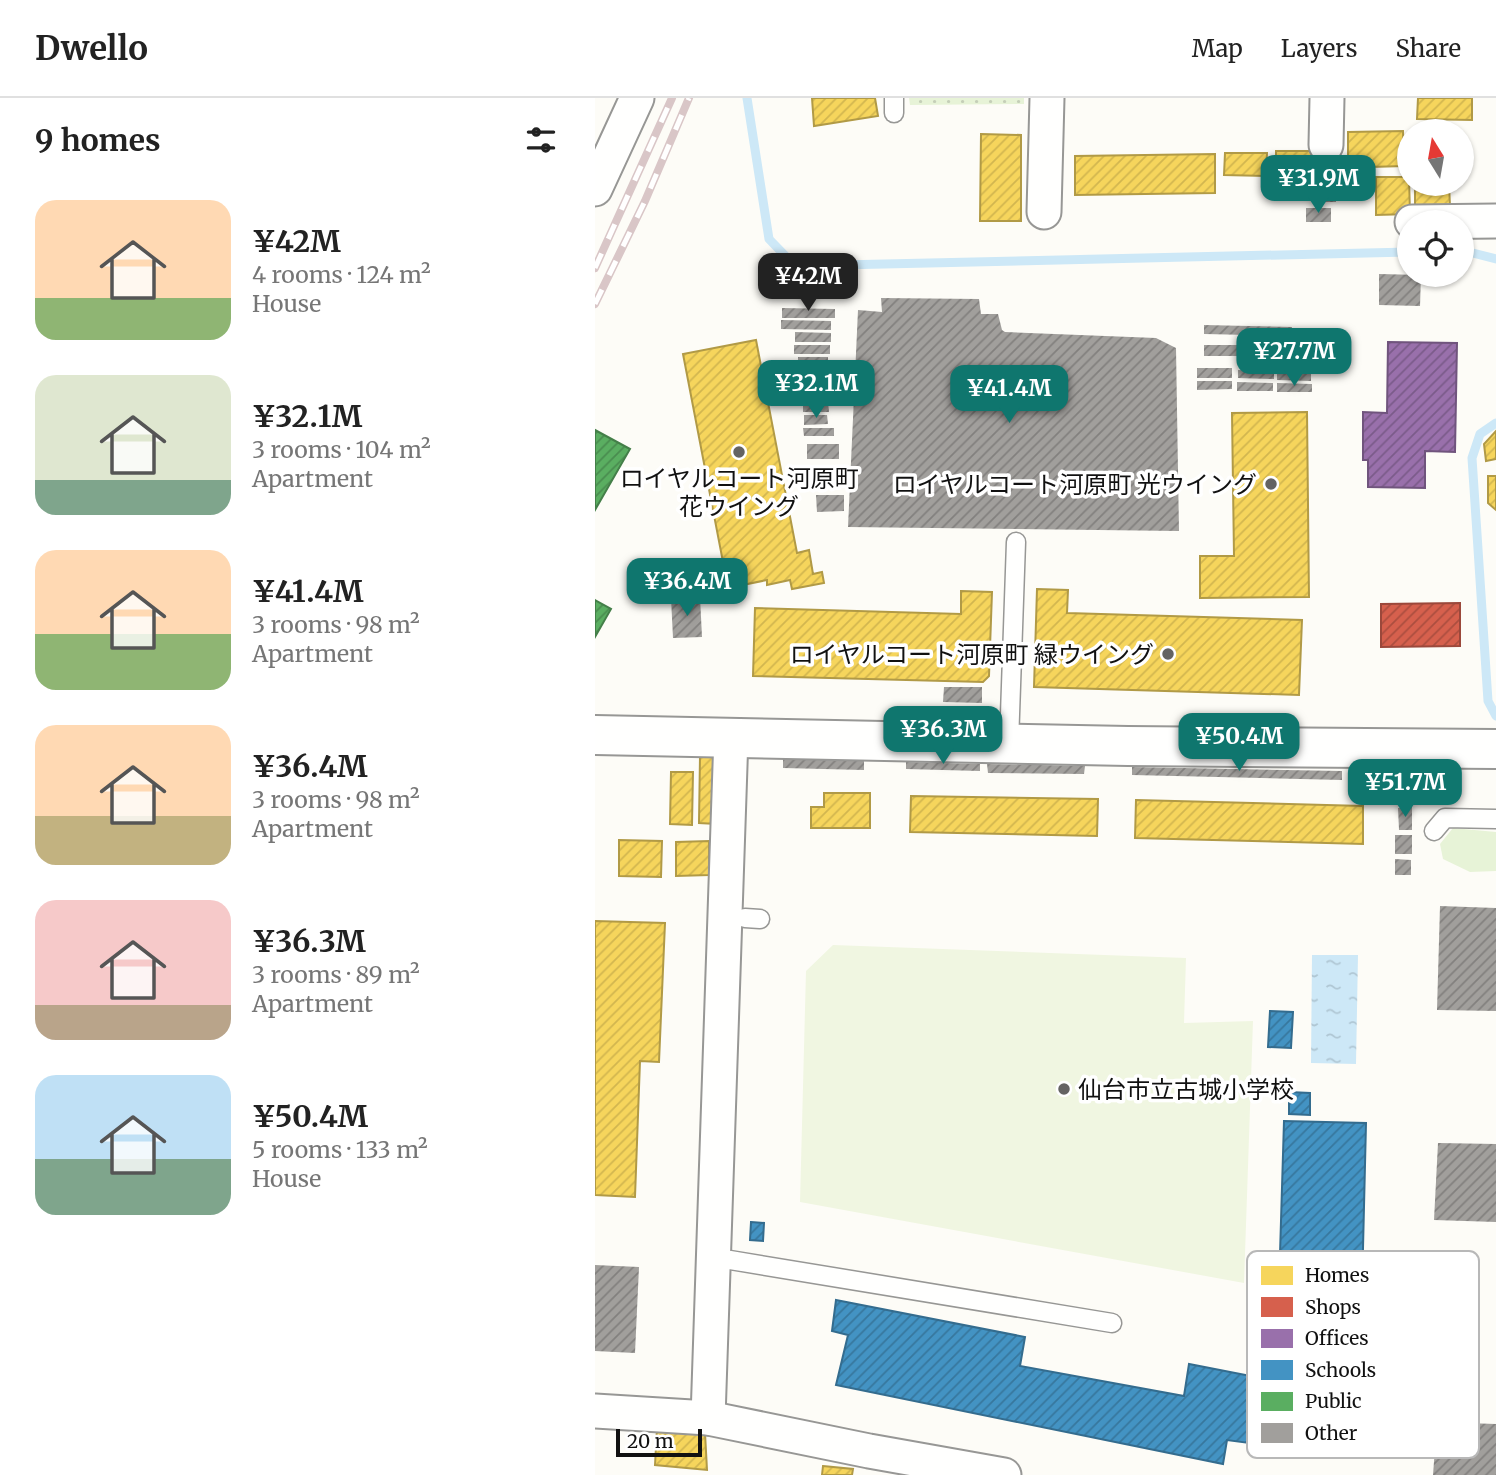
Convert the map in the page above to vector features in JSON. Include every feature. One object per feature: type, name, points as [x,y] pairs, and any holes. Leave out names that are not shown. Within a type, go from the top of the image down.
[{"type":"street","points":[[595,189],[607,132],[637,98]]},
{"type":"street","points":[[1044,212],[1047,98]]},
{"type":"street","points":[[1326,145],[1327,98]]},
{"type":"street","points":[[1474,221],[1496,221]]},
{"type":"street","points":[[595,735],[1496,748]]},
{"type":"street","points":[[708,1418],[731,736]]},
{"type":"street","points":[[595,1411],[708,1418],[868,1463],[1004,1475]]},
{"type":"lane","points":[[1009,743],[1016,542]]},
{"type":"lane","points":[[1434,831],[1445,818],[1496,819]]},
{"type":"lane","points":[[713,1261],[730,1260],[1112,1323]]},
{"type":"green space","points":[[909,98],[1024,98],[1024,104],[910,105]]},
{"type":"green space","points":[[1453,828],[1496,832],[1496,871],[1470,872],[1443,859],[1440,844]]},
{"type":"green space","points":[[833,945],[1186,958],[1184,1023],[1253,1021],[1244,1283],[800,1202],[806,971]]},
{"type":"water","points":[[1312,955],[1358,955],[1356,1064],[1311,1063]]},
{"type":"building: Homes","points":[[812,98],[875,98],[878,116],[814,126]]},
{"type":"building: Homes","points":[[1418,98],[1472,98],[1472,119],[1417,119]]},
{"type":"building: Homes","points":[[1397,131],[1397,166],[1370,167],[1366,179],[1348,180],[1348,132]]},
{"type":"building: Homes","points":[[981,134],[1021,135],[1021,221],[980,221]]},
{"type":"building: Homes","points":[[1276,151],[1313,151],[1312,188],[1276,187]]},
{"type":"building: Homes","points":[[1225,153],[1267,153],[1266,176],[1224,175]]},
{"type":"building: Homes","points":[[1215,154],[1215,193],[1075,195],[1075,156]]},
{"type":"building: Homes","points":[[1376,177],[1397,177],[1397,196],[1410,196],[1410,210],[1397,210],[1397,214],[1376,215]]},
{"type":"building: Homes","points":[[1415,196],[1450,196],[1450,206],[1415,207]]},
{"type":"building: Homes","name":"ロイヤルコート河原町 花ウイング","points":[[756,340],[797,553],[809,550],[813,574],[822,572],[824,583],[792,589],[790,580],[767,585],[767,580],[728,588],[683,354]]},
{"type":"building: Homes","name":"ロイヤルコート河原町 光ウイング","points":[[1307,412],[1309,597],[1200,598],[1200,556],[1234,556],[1232,413]]},
{"type":"building: Homes","points":[[1496,431],[1496,459],[1486,461],[1484,444]]},
{"type":"building: Homes","points":[[1488,476],[1496,476],[1496,510],[1488,503]]},
{"type":"building: Homes","name":"ロイヤルコート河原町 緑ウイング","points":[[1037,589],[1068,590],[1067,613],[1302,620],[1299,695],[1034,687]]},
{"type":"building: Homes","points":[[961,591],[992,592],[989,676],[983,682],[753,676],[755,608],[961,614]]},
{"type":"building: Homes","points":[[700,756],[712,757],[717,761],[716,824],[699,823]]},
{"type":"building: Homes","points":[[671,772],[693,772],[692,825],[670,824]]},
{"type":"building: Homes","points":[[824,793],[870,793],[870,828],[811,828],[811,807],[824,807]]},
{"type":"building: Homes","points":[[911,796],[1098,799],[1097,836],[910,832]]},
{"type":"building: Homes","points":[[1136,800],[1363,806],[1363,844],[1135,838]]},
{"type":"building: Homes","points":[[619,840],[662,841],[661,877],[619,876]]},
{"type":"building: Homes","points":[[709,841],[709,875],[676,876],[676,842]]},
{"type":"building: Homes","points":[[595,921],[665,923],[659,1062],[640,1061],[635,1197],[595,1195]]},
{"type":"building: Homes","points":[[657,1428],[705,1433],[707,1470],[655,1465]]},
{"type":"building: Homes","points":[[823,1466],[853,1469],[852,1475],[822,1475]]},
{"type":"building: Shops","points":[[1460,603],[1460,646],[1381,647],[1381,604]]},
{"type":"building: Offices","points":[[1388,342],[1457,343],[1455,452],[1425,451],[1425,488],[1368,487],[1368,460],[1363,460],[1363,412],[1387,413]]},
{"type":"building: Schools","points":[[1270,1011],[1293,1012],[1291,1048],[1268,1047]]},
{"type":"building: Schools","points":[[1289,1092],[1310,1093],[1310,1115],[1289,1114]]},
{"type":"building: Schools","points":[[1284,1121],[1366,1123],[1363,1251],[1280,1251]]},
{"type":"building: Schools","points":[[751,1222],[764,1223],[763,1241],[750,1240]]},
{"type":"building: Schools","points":[[836,1300],[1025,1337],[1020,1366],[1184,1396],[1189,1364],[1247,1375],[1247,1443],[1227,1440],[1223,1464],[836,1385],[848,1335],[832,1331]]},
{"type":"building: Public","points":[[595,430],[630,449],[595,510]]},
{"type":"building: Public","points":[[595,600],[611,609],[595,637]]},
{"type":"building: Other","points":[[1318,175],[1336,175],[1336,202],[1317,202]]},
{"type":"building: Other","points":[[1306,208],[1331,208],[1331,222],[1306,222]]},
{"type":"building: Other","points":[[1379,274],[1397,274],[1397,287],[1421,287],[1420,306],[1379,305]]},
{"type":"building: Other","points":[[881,298],[979,299],[981,314],[998,314],[1005,332],[1156,338],[1176,348],[1179,531],[848,527],[858,310],[882,312]]},
{"type":"building: Other","points":[[782,308],[835,309],[835,318],[782,318]]},
{"type":"building: Other","points":[[781,320],[831,321],[831,330],[781,329]]},
{"type":"building: Other","points":[[1204,325],[1292,327],[1292,336],[1204,334]]},
{"type":"building: Other","points":[[795,332],[831,333],[831,342],[795,342]]},
{"type":"building: Other","points":[[794,345],[830,345],[830,354],[794,354]]},
{"type":"building: Other","points":[[1204,345],[1297,345],[1296,356],[1204,356]]},
{"type":"building: Other","points":[[798,357],[828,357],[828,367],[798,367]]},
{"type":"building: Other","points":[[1197,368],[1232,368],[1232,378],[1197,378]]},
{"type":"building: Other","points":[[801,369],[829,370],[828,378],[800,377]]},
{"type":"building: Other","points":[[1238,370],[1274,371],[1274,379],[1238,378]]},
{"type":"building: Other","points":[[1277,372],[1311,372],[1311,381],[1277,380]]},
{"type":"building: Other","points":[[800,380],[829,380],[829,389],[800,388]]},
{"type":"building: Other","points":[[1197,381],[1232,381],[1232,389],[1197,390]]},
{"type":"building: Other","points":[[1237,382],[1273,383],[1273,391],[1237,391]]},
{"type":"building: Other","points":[[1277,383],[1312,384],[1312,392],[1277,392]]},
{"type":"building: Other","points":[[801,391],[829,391],[829,399],[801,399]]},
{"type":"building: Other","points":[[803,402],[828,402],[829,412],[803,412]]},
{"type":"building: Other","points":[[804,415],[827,415],[828,424],[804,425]]},
{"type":"building: Other","points":[[803,428],[834,428],[834,436],[804,436]]},
{"type":"building: Other","points":[[807,444],[839,444],[839,459],[807,459]]},
{"type":"building: Other","points":[[813,470],[842,471],[842,485],[813,484]]},
{"type":"building: Other","points":[[816,495],[844,495],[844,511],[817,512]]},
{"type":"building: Other","points":[[700,597],[702,637],[673,638],[671,598]]},
{"type":"building: Other","points":[[944,687],[982,687],[982,703],[943,702]]},
{"type":"building: Other","points":[[783,759],[864,761],[864,770],[783,768]]},
{"type":"building: Other","points":[[906,762],[980,764],[980,771],[906,769]]},
{"type":"building: Other","points":[[987,764],[1085,766],[1084,774],[988,773]]},
{"type":"building: Other","points":[[1132,767],[1342,771],[1342,780],[1132,775]]},
{"type":"building: Other","points":[[1412,807],[1412,830],[1399,830],[1398,808]]},
{"type":"building: Other","points":[[1395,835],[1412,835],[1412,854],[1395,854]]},
{"type":"building: Other","points":[[1395,859],[1411,860],[1411,875],[1395,875]]},
{"type":"building: Other","points":[[1440,906],[1496,908],[1496,1011],[1437,1010]]},
{"type":"building: Other","points":[[1438,1143],[1496,1144],[1496,1222],[1434,1220]]},
{"type":"building: Other","points":[[595,1265],[639,1267],[635,1353],[595,1351]]},
{"type":"building: Other","points":[[1479,1423],[1496,1424],[1496,1475],[1433,1475],[1434,1458],[1479,1458]]},
{"type":"waterway","points":[[747,98],[769,239],[795,266],[1397,252]]},
{"type":"waterway","points":[[1474,253],[1496,259]]},
{"type":"waterway","points":[[1496,423],[1480,434],[1472,458],[1488,701],[1496,716]]},
{"type":"railway","points":[[595,268],[672,98]]},
{"type":"railway","points":[[595,304],[645,201],[689,98]]},
{"type":"place","name":"ロイヤルコート河原町 花ウイング","points":[[739,452]]},
{"type":"place","name":"ロイヤルコート河原町 光ウイング","points":[[1271,484]]},
{"type":"place","name":"ロイヤルコート河原町 緑ウイング","points":[[1168,654]]},
{"type":"place","name":"仙台市立古城小学校","points":[[1064,1089]]}]
